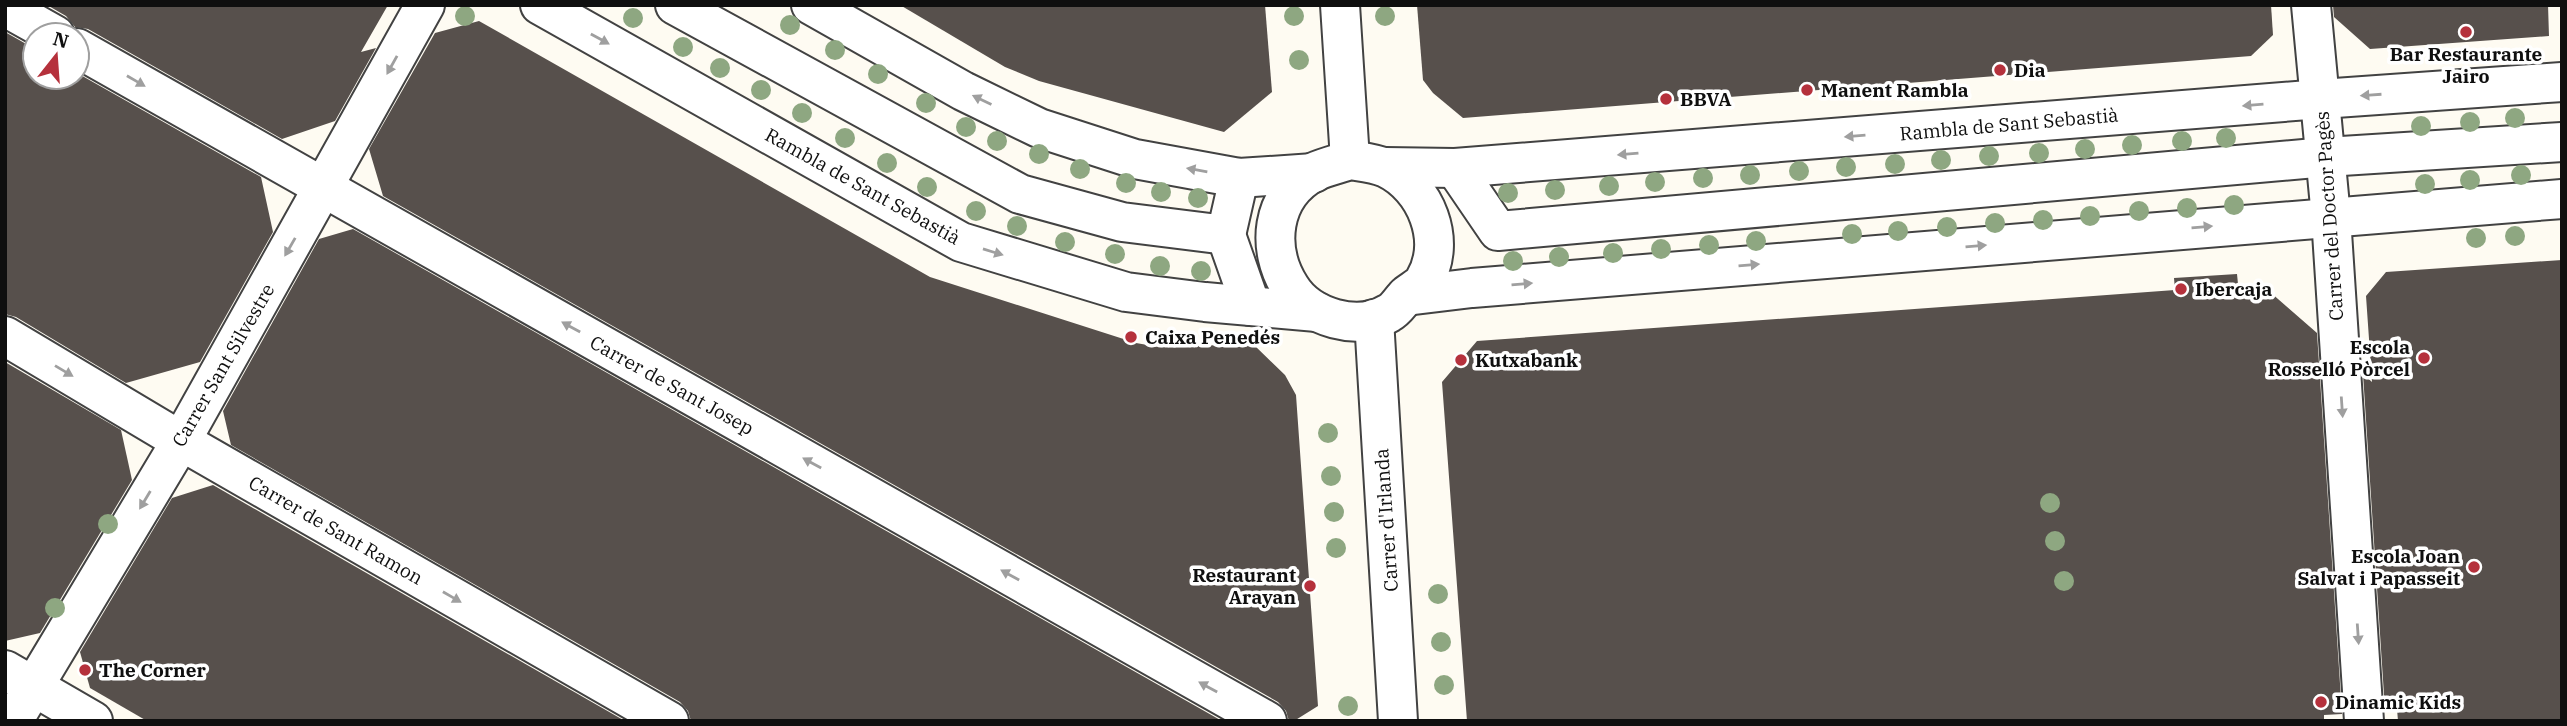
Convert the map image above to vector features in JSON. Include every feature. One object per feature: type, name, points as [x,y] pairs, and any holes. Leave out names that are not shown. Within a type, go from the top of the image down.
[{"type":"street","name":"Carrer Sant Silvestre","points":[[13,721],[19,678],[181,441],[425,5]]},
{"type":"street","name":"Rambla de Sant Sebastià","points":[[541,5],[961,242],[1126,292],[1317,312]]},
{"type":"street","points":[[675,5],[1020,194],[1122,222],[1226,235]]},
{"type":"street","points":[[811,5],[963,91],[1039,128],[1135,159],[1239,178],[1314,173],[1367,164],[1408,182],[1425,204],[1433,229],[1433,256],[1424,282],[1406,296],[1391,313],[1354,322],[1335,319],[1317,312],[1295,295],[1280,271],[1274,243],[1278,215],[1292,191],[1314,173]]},
{"type":"street","points":[[1340,5],[1367,164]]},
{"type":"street","name":"Carrer del Doctor Pagès","points":[[2311,5],[2331,216],[2364,721]]},
{"type":"street","points":[[5,7],[30,21]]},
{"type":"street","name":"Carrer de Sant Josep","points":[[91,55],[1267,721]]},
{"type":"street","name":"Rambla de Sant Sebastià","points":[[1367,164],[1455,168],[2562,82]]},
{"type":"street","points":[[1497,231],[2326,157],[2562,142]]},
{"type":"street","points":[[1455,168],[1497,231]]},
{"type":"street","points":[[1239,178],[1226,235],[1251,306]]},
{"type":"street","points":[[1406,296],[1472,288],[2562,199]]},
{"type":"street","points":[[1472,288],[1497,231]]},
{"type":"street","name":"Carrer d'Irlanda","points":[[1374,319],[1398,721]]},
{"type":"street","name":"Carrer de Sant Ramon","points":[[5,336],[181,441],[669,721]]},
{"type":"street","points":[[19,678],[93,721]]},
{"type":"building","points":[[47,5],[388,5],[361,52],[376,48],[335,121],[282,139],[91,31],[91,21],[70,21]]},
{"type":"building","points":[[900,5],[1265,5],[1272,92],[1224,132],[1039,81],[1005,67]]},
{"type":"building","points":[[1417,5],[2271,5],[2273,35],[2251,56],[1463,118],[1433,93],[1423,80]]},
{"type":"building","points":[[2333,5],[2548,5],[2549,36],[2370,49],[2334,17]]},
{"type":"building","points":[[479,21],[930,277],[1136,343],[1159,347],[1253,344],[1285,375],[1296,395],[1318,706],[1294,721],[1289,721],[1286,711],[1278,702],[383,196],[369,149],[435,33]]},
{"type":"building","points":[[5,32],[21,41],[21,91],[91,91],[91,81],[261,177],[273,232],[200,362],[126,383],[16,317],[5,314]]},
{"type":"building","points":[[353,229],[1222,721],[691,721],[688,711],[680,702],[231,445],[223,411],[319,239]]},
{"type":"building","points":[[2562,260],[2562,721],[2398,721],[2397,709],[2385,710],[2363,374],[2372,382],[2366,296],[2386,272]]},
{"type":"building","points":[[2237,274],[2238,284],[2270,292],[2317,333],[2342,714],[2324,715],[2324,721],[1467,721],[1442,382],[1477,341],[2175,290],[2174,278]]},
{"type":"building","points":[[5,362],[121,430],[132,480],[40,633],[5,641]]},
{"type":"building","points":[[213,485],[625,721],[147,721],[90,688],[80,652],[172,498]]},
{"type":"place","name":"Bar Restaurante Jairo","points":[[2466,32]]},
{"type":"place","name":"Dia","points":[[2000,70]]},
{"type":"place","name":"Manent Rambla","points":[[1807,90]]},
{"type":"place","name":"BBVA","points":[[1666,99]]},
{"type":"place","name":"Ibercaja","points":[[2181,289]]},
{"type":"place","name":"Caixa Penedés","points":[[1131,337]]},
{"type":"place","name":"Escola Rosselló Pòrcel","points":[[2424,358]]},
{"type":"place","name":"Kutxabank","points":[[1461,360]]},
{"type":"place","name":"Escola Joan Salvat i Papasseit","points":[[2474,567]]},
{"type":"place","name":"Restaurant Arayan","points":[[1310,586]]},
{"type":"place","name":"The Corner","points":[[85,670]]},
{"type":"place","name":"Dinamic Kids","points":[[2321,702]]}]
